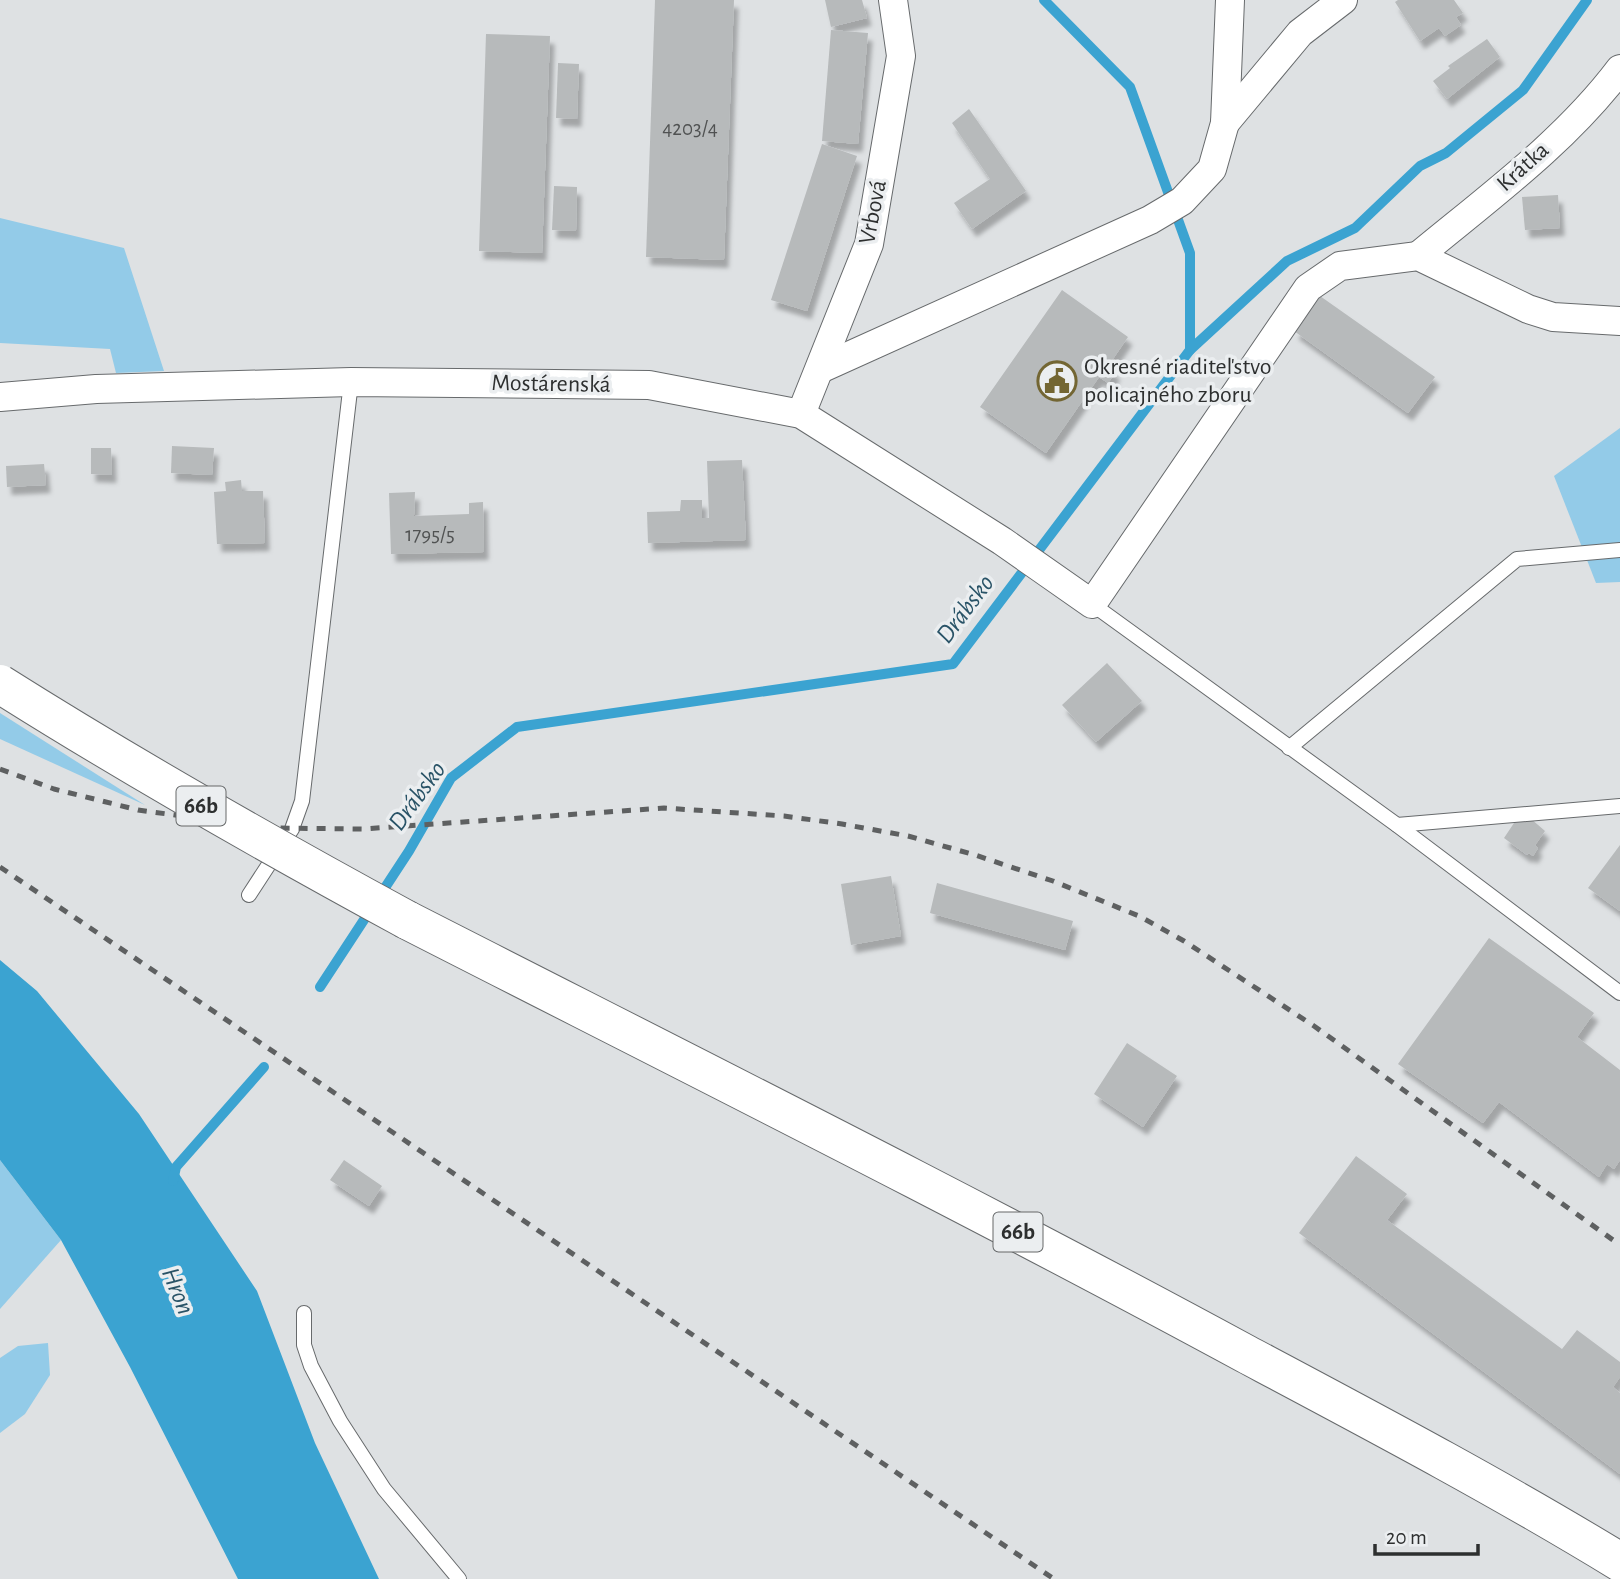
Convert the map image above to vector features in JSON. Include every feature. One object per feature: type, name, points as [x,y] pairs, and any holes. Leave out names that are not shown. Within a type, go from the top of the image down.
[{"type":"main road","name":"66b","points":[[0,684],[133,767],[407,920],[1060,1254],[1558,1524],[1620,1562]]},
{"type":"street","name":"Vrbová","points":[[800,414],[869,244],[901,57],[893,0]]},
{"type":"street","points":[[820,369],[1150,220],[1182,201],[1212,169],[1225,123],[1230,0]]},
{"type":"street","points":[[1225,123],[1300,33],[1343,0]]},
{"type":"street","name":"Krátka","points":[[1418,256],[1524,169],[1598,98],[1620,69]]},
{"type":"street","points":[[1092,604],[1308,288],[1340,265],[1418,256],[1528,309],[1566,319],[1620,321]]},
{"type":"street","name":"Mostárenská","points":[[0,397],[96,390],[351,382],[649,385],[800,414],[1002,541],[1092,604]]},
{"type":"lane","points":[[249,895],[292,829],[302,801],[351,382]]},
{"type":"lane","points":[[1289,748],[1517,559],[1620,550]]},
{"type":"lane","points":[[1092,604],[1397,825],[1620,993]]},
{"type":"lane","points":[[1397,825],[1620,806]]},
{"type":"lane","points":[[304,1313],[304,1345],[311,1366],[340,1421],[384,1489],[459,1579]]},
{"type":"shaded area","points":[[0,218],[124,248],[164,371],[116,373],[110,349],[0,343]]},
{"type":"shaded area","points":[[1620,428],[1620,582],[1596,583],[1554,476]]},
{"type":"shaded area","points":[[0,713],[145,805],[0,739]]},
{"type":"shaded area","points":[[0,1160],[61,1240],[0,1309]]},
{"type":"shaded area","points":[[48,1343],[50,1375],[25,1414],[0,1433],[0,1358],[18,1346]]},
{"type":"water","name":"Hron","points":[[0,960],[37,991],[139,1114],[257,1291],[315,1443],[379,1579],[238,1579],[130,1367],[61,1240],[0,1160]]},
{"type":"building","points":[[655,0],[734,0],[724,260],[646,257]]},
{"type":"building","points":[[825,0],[862,0],[867,18],[831,27]]},
{"type":"building","points":[[1454,0],[1463,13],[1456,17],[1461,25],[1445,36],[1439,28],[1420,41],[1395,2]]},
{"type":"building","points":[[831,30],[868,33],[858,144],[822,141]]},
{"type":"building","points":[[486,34],[550,36],[542,253],[479,251]]},
{"type":"building","points":[[1487,39],[1500,57],[1447,99],[1433,81],[1450,68],[1448,66]]},
{"type":"building","points":[[558,63],[579,64],[577,119],[556,118]]},
{"type":"building","points":[[969,109],[1026,191],[972,229],[954,203],[990,179],[952,123]]},
{"type":"building","points":[[822,144],[857,156],[807,311],[771,300]]},
{"type":"building","points":[[554,186],[577,187],[576,231],[552,230]]},
{"type":"building","points":[[1558,195],[1560,228],[1525,230],[1522,197]]},
{"type":"building","points":[[1062,290],[1128,337],[1108,366],[1116,372],[1108,383],[1099,377],[1046,453],[980,407]]},
{"type":"building","points":[[1320,296],[1435,377],[1408,413],[1294,331]]},
{"type":"building","points":[[172,446],[214,448],[212,475],[171,473]]},
{"type":"building","points":[[91,448],[111,448],[112,475],[91,474]]},
{"type":"building","points":[[742,460],[746,540],[648,543],[647,512],[680,511],[681,500],[702,500],[702,518],[709,518],[707,461]]},
{"type":"building","points":[[44,464],[46,485],[7,487],[6,466]]},
{"type":"building","points":[[241,480],[242,491],[263,491],[265,543],[217,544],[214,492],[226,491],[225,482]]},
{"type":"building","points":[[415,492],[414,516],[469,514],[469,503],[483,502],[484,552],[391,554],[389,493]]},
{"type":"building","points":[[1107,663],[1142,701],[1096,742],[1062,705]]},
{"type":"building","points":[[1530,818],[1545,831],[1535,845],[1538,848],[1533,856],[1529,853],[1527,855],[1504,838],[1516,820]]},
{"type":"building","points":[[1620,845],[1620,911],[1588,888]]},
{"type":"building","points":[[891,876],[901,936],[851,945],[841,884]]},
{"type":"building","points":[[937,883],[1073,921],[1065,950],[930,913]]},
{"type":"building","points":[[1489,938],[1594,1013],[1577,1037],[1620,1070],[1620,1160],[1614,1169],[1607,1164],[1599,1177],[1499,1102],[1483,1123],[1398,1064]]},
{"type":"building","points":[[1127,1043],[1177,1076],[1143,1127],[1094,1094]]},
{"type":"building","points":[[1356,1156],[1407,1194],[1387,1220],[1562,1349],[1577,1330],[1620,1362],[1620,1377],[1613,1387],[1620,1393],[1620,1474],[1299,1233]]},
{"type":"building","points":[[344,1160],[382,1186],[369,1206],[330,1180]]},
{"type":"waterway","name":"Drábsko","points":[[320,987],[409,851],[451,778],[517,727],[953,664],[1190,350],[1190,253],[1130,87],[1044,0]]},
{"type":"waterway","points":[[1190,350],[1287,261],[1355,228],[1420,166],[1446,153],[1523,90],[1587,0]]},
{"type":"waterway","name":"Drábsko","points":[[173,1181],[176,1167],[264,1067]]},
{"type":"railway","points":[[0,769],[54,789],[138,810],[270,828],[362,829],[664,808],[784,816],[842,824],[908,836],[975,855],[1053,881],[1139,916],[1184,941],[1314,1026],[1620,1245]]},
{"type":"railway","points":[[0,867],[1054,1579]]},
{"type":"place","name":"Okresné riaditeľstvo policajného zboru","points":[[1057,381]]}]
